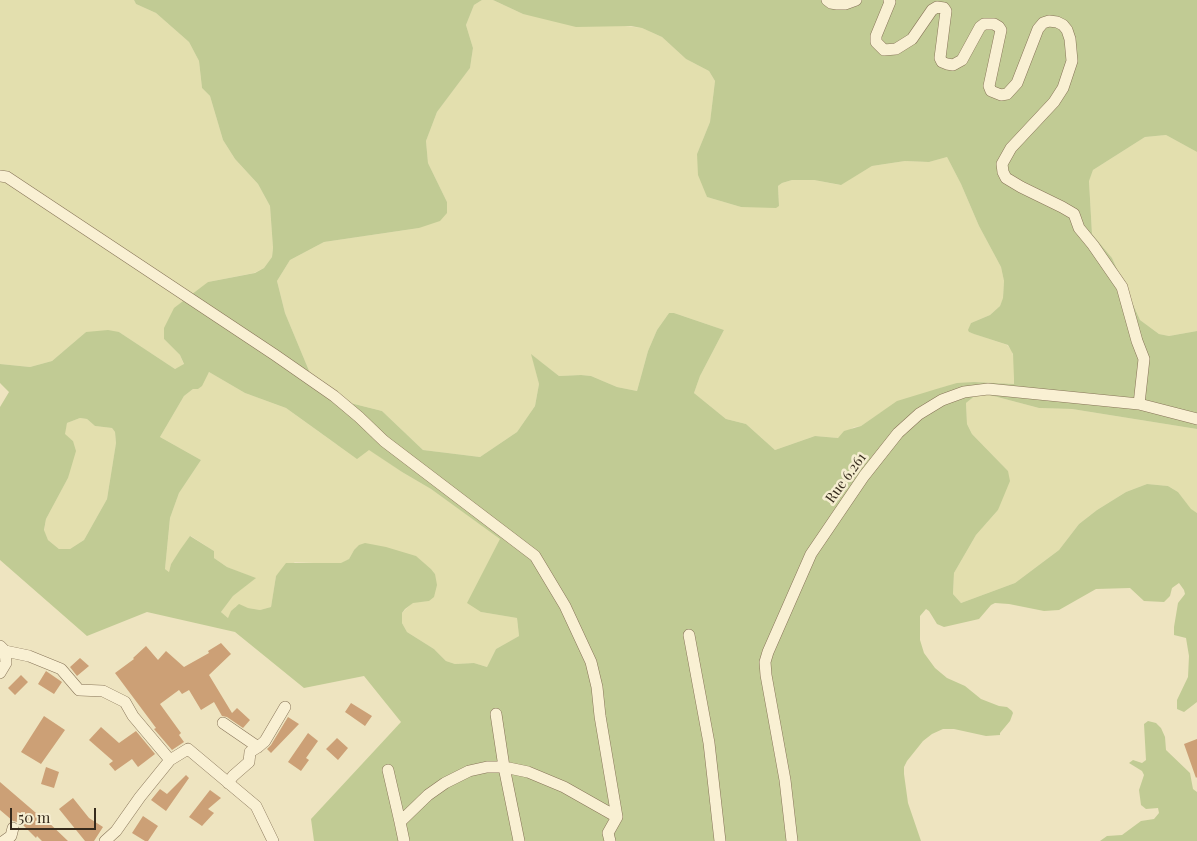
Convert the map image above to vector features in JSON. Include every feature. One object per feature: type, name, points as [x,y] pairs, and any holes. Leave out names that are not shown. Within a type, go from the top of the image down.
[{"type":"street","points":[[828,0],[830,3],[837,4],[856,0]]},
{"type":"street","points":[[889,0],[890,2],[876,36],[876,42],[884,50],[896,49],[912,39],[932,10],[937,7],[944,8],[946,11],[940,58],[942,62],[947,64],[954,64],[962,60],[980,27],[984,24],[994,24],[999,27],[1001,30],[989,86],[991,91],[1001,95],[1006,94],[1017,83],[1038,29],[1043,23],[1049,21],[1057,22],[1067,30],[1072,53],[1068,75],[1063,88],[1054,102],[1011,148],[1002,164],[1003,172],[1006,178],[1021,187],[1074,214],[1079,228],[1122,287],[1144,359],[1140,404]]},
{"type":"street","points":[[0,176],[7,177],[275,354],[334,396],[384,441],[535,556],[565,606],[591,662],[598,687],[600,716],[618,817],[608,833],[610,841]]},
{"type":"street","name":"Rue 6.261","points":[[792,841],[785,780],[765,662],[811,554],[864,476],[898,433],[919,414],[942,400],[964,392],[988,389],[1140,404],[1197,419]]},
{"type":"street","points":[[689,635],[708,743],[720,841]]},
{"type":"street","points":[[0,673],[6,663],[2,648]]},
{"type":"street","points":[[2,648],[28,656],[61,670],[79,690],[103,691],[125,702],[133,716],[170,760]]},
{"type":"street","points":[[228,783],[249,762],[250,752],[265,741],[285,707]]},
{"type":"street","points":[[496,714],[504,767],[519,841]]},
{"type":"street","points":[[223,723],[258,747]]},
{"type":"street","points":[[105,841],[116,831],[170,760],[188,749],[256,806],[273,841]]},
{"type":"street","points":[[400,822],[428,795],[445,783],[470,771],[487,767],[504,767],[528,772],[564,787],[618,817]]},
{"type":"street","points":[[388,770],[404,841]]},
{"type":"street","points":[[4,841],[11,836],[13,828]]},
{"type":"shaded area","points":[[0,0],[134,0],[136,4],[156,13],[189,42],[199,61],[202,88],[210,96],[223,140],[235,159],[258,184],[270,206],[273,248],[272,257],[264,268],[254,273],[208,282],[164,339],[180,355],[184,365],[175,369],[119,332],[86,332],[52,361],[30,367],[0,364]]},
{"type":"shaded area","points":[[482,0],[493,0],[523,14],[642,28],[662,37],[686,59],[709,71],[715,81],[710,122],[697,154],[707,197],[741,207],[779,206],[778,186],[792,180],[814,180],[840,185],[872,166],[905,161],[929,162],[947,157],[979,226],[1001,267],[1004,281],[1003,299],[1000,306],[990,315],[971,323],[969,332],[1007,345],[1012,351],[1014,360],[1014,384],[974,382],[943,387],[880,413],[838,438],[815,436],[775,450],[746,424],[726,419],[694,393],[700,376],[724,330],[669,313],[657,330],[648,351],[637,391],[617,387],[591,376],[559,376],[532,355],[539,384],[535,406],[517,432],[480,457],[423,450],[382,411],[326,397],[317,390],[285,313],[277,281],[290,260],[324,242],[419,228],[447,202],[428,163],[426,141],[437,112],[470,68],[473,48],[466,25],[474,5]]},
{"type":"shaded area","points":[[1166,135],[1197,152],[1197,331],[1169,336],[1159,334],[1140,320],[1112,258],[1092,234],[1089,180],[1093,170],[1145,137]]},
{"type":"shaded area","points":[[209,372],[245,393],[286,408],[336,444],[369,449],[431,489],[501,539],[481,612],[517,618],[519,636],[496,649],[487,667],[474,663],[455,664],[446,661],[434,649],[407,632],[402,623],[402,613],[413,602],[429,601],[435,574],[415,556],[354,550],[349,559],[342,563],[295,562],[276,576],[271,607],[260,610],[236,606],[228,618],[221,612],[233,596],[255,578],[227,567],[214,558],[214,551],[191,536],[171,564],[169,572],[165,569],[170,518],[179,493],[201,460],[160,437],[184,396],[193,389],[198,389]]},
{"type":"shaded area","points":[[986,394],[1039,408],[1072,409],[1197,429],[1197,513],[1191,510],[1178,492],[1168,486],[1147,484],[1126,492],[1079,524],[1059,550],[1015,583],[961,603],[953,594],[954,573],[976,535],[998,510],[1008,471],[972,434],[967,424],[966,403],[976,395]]},
{"type":"shaded area","points":[[80,418],[87,419],[95,426],[112,428],[115,432],[116,443],[107,499],[84,540],[70,549],[59,549],[48,540],[44,531],[46,519],[68,478],[73,441],[64,434],[67,423]]},
{"type":"green space","points":[[134,0],[482,0],[474,5],[466,25],[473,48],[470,68],[437,112],[426,141],[428,163],[447,202],[447,213],[440,221],[419,228],[324,242],[290,260],[277,281],[285,313],[317,390],[326,397],[382,411],[423,450],[480,457],[517,432],[535,406],[539,384],[531,354],[559,376],[591,376],[617,387],[637,391],[648,351],[657,330],[669,313],[724,330],[700,376],[694,393],[726,419],[746,424],[775,450],[815,436],[838,438],[844,431],[861,426],[897,401],[957,383],[1014,384],[1013,354],[1008,345],[974,334],[968,330],[971,323],[990,315],[1000,306],[1003,298],[1004,281],[1001,267],[979,226],[947,157],[929,162],[905,161],[872,166],[841,185],[814,180],[792,180],[778,186],[779,206],[776,208],[741,207],[707,197],[698,175],[697,154],[710,122],[715,81],[709,71],[686,59],[662,37],[642,28],[631,26],[576,27],[523,14],[493,0],[1197,0],[1197,152],[1166,135],[1145,137],[1093,170],[1089,181],[1092,234],[1112,258],[1140,320],[1159,334],[1169,336],[1197,331],[1197,429],[1072,409],[1039,408],[986,394],[976,395],[966,403],[967,424],[972,434],[1008,471],[1010,481],[998,510],[976,535],[954,573],[953,594],[961,603],[1015,583],[1059,550],[1079,524],[1097,510],[1126,492],[1147,484],[1168,486],[1178,492],[1191,509],[1197,513],[1197,702],[1184,712],[1177,709],[1177,700],[1188,677],[1189,656],[1186,638],[1174,635],[1178,603],[1185,594],[1179,583],[1172,588],[1170,596],[1164,602],[1144,601],[1130,588],[1096,589],[1059,610],[1044,611],[995,603],[979,619],[944,627],[937,624],[926,609],[920,616],[920,640],[924,653],[935,668],[947,678],[965,686],[981,699],[1007,707],[1013,713],[1000,735],[986,736],[954,729],[943,729],[923,741],[907,761],[904,767],[904,774],[908,803],[921,841],[314,841],[311,819],[401,722],[364,676],[304,688],[235,632],[147,612],[87,636],[0,560],[0,407],[9,392],[0,383],[0,364],[30,367],[52,361],[86,332],[108,330],[119,332],[175,369],[184,364],[180,355],[164,339],[164,328],[174,308],[208,282],[255,273],[264,268],[272,257],[270,206],[258,184],[235,159],[223,140],[210,96],[202,88],[199,61],[189,42],[156,13],[136,4]],"holes":[[[209,372],[245,393],[286,408],[357,459],[369,450],[431,489],[500,539],[467,603],[481,612],[517,618],[519,636],[496,649],[487,667],[474,663],[455,664],[446,661],[434,649],[407,632],[402,623],[402,613],[405,609],[413,603],[429,601],[434,597],[437,585],[435,574],[416,556],[365,543],[359,545],[349,559],[341,563],[286,563],[276,576],[271,607],[260,610],[239,604],[231,611],[228,618],[221,612],[233,596],[256,578],[227,567],[214,558],[214,551],[190,536],[171,564],[169,572],[165,569],[170,518],[179,493],[201,460],[160,437],[184,396],[193,389],[198,389],[202,386]],[[80,418],[87,419],[95,426],[112,428],[115,432],[116,443],[107,499],[84,540],[70,549],[59,549],[48,540],[44,530],[46,519],[68,478],[76,451],[73,441],[65,434],[67,423]]]},
{"type":"green space","points":[[1148,721],[1156,723],[1161,728],[1165,737],[1166,750],[1190,773],[1193,789],[1197,792],[1197,841],[1100,841],[1107,836],[1122,835],[1141,821],[1154,819],[1159,813],[1158,808],[1146,809],[1141,805],[1139,790],[1144,775],[1142,771],[1129,763],[1133,760],[1142,763],[1146,760],[1144,724]]},
{"type":"building","points":[[221,643],[231,654],[209,675],[232,713],[237,708],[250,720],[243,728],[227,717],[222,716],[214,702],[201,710],[189,690],[182,694],[179,690],[160,704],[181,733],[179,735],[184,742],[172,750],[154,729],[156,728],[115,673],[134,659],[146,646],[158,660],[166,651],[184,667],[209,653],[208,651]]},
{"type":"building","points":[[80,658],[89,666],[77,676],[70,667]]},
{"type":"building","points":[[46,671],[62,682],[54,694],[38,684]]},
{"type":"building","points":[[21,675],[28,682],[15,695],[8,688]]},
{"type":"building","points":[[351,703],[372,716],[365,726],[345,712]]},
{"type":"building","points":[[44,716],[65,730],[41,764],[21,752]]},
{"type":"building","points":[[288,717],[299,724],[271,753],[267,749]]},
{"type":"building","points":[[101,727],[119,743],[136,731],[155,754],[138,767],[132,759],[115,771],[109,764],[113,761],[89,740]]},
{"type":"building","points":[[308,733],[318,741],[306,758],[309,760],[301,771],[288,762]]},
{"type":"building","points":[[337,738],[348,748],[338,760],[326,749]]},
{"type":"building","points":[[1197,739],[1197,777],[1196,778],[1184,744]]},
{"type":"building","points":[[46,767],[59,772],[54,788],[41,784]]},
{"type":"building","points":[[186,775],[189,778],[166,811],[151,800],[160,789],[167,794]]},
{"type":"building","points":[[0,782],[43,819],[41,823],[46,820],[68,841],[42,841],[37,836],[36,838],[19,821],[13,821],[0,810]]},
{"type":"building","points":[[210,790],[221,798],[208,809],[214,813],[202,826],[189,817]]},
{"type":"building","points":[[73,798],[89,818],[103,827],[94,841],[85,841],[59,809]]},
{"type":"building","points":[[143,816],[158,826],[148,841],[132,833]]}]
